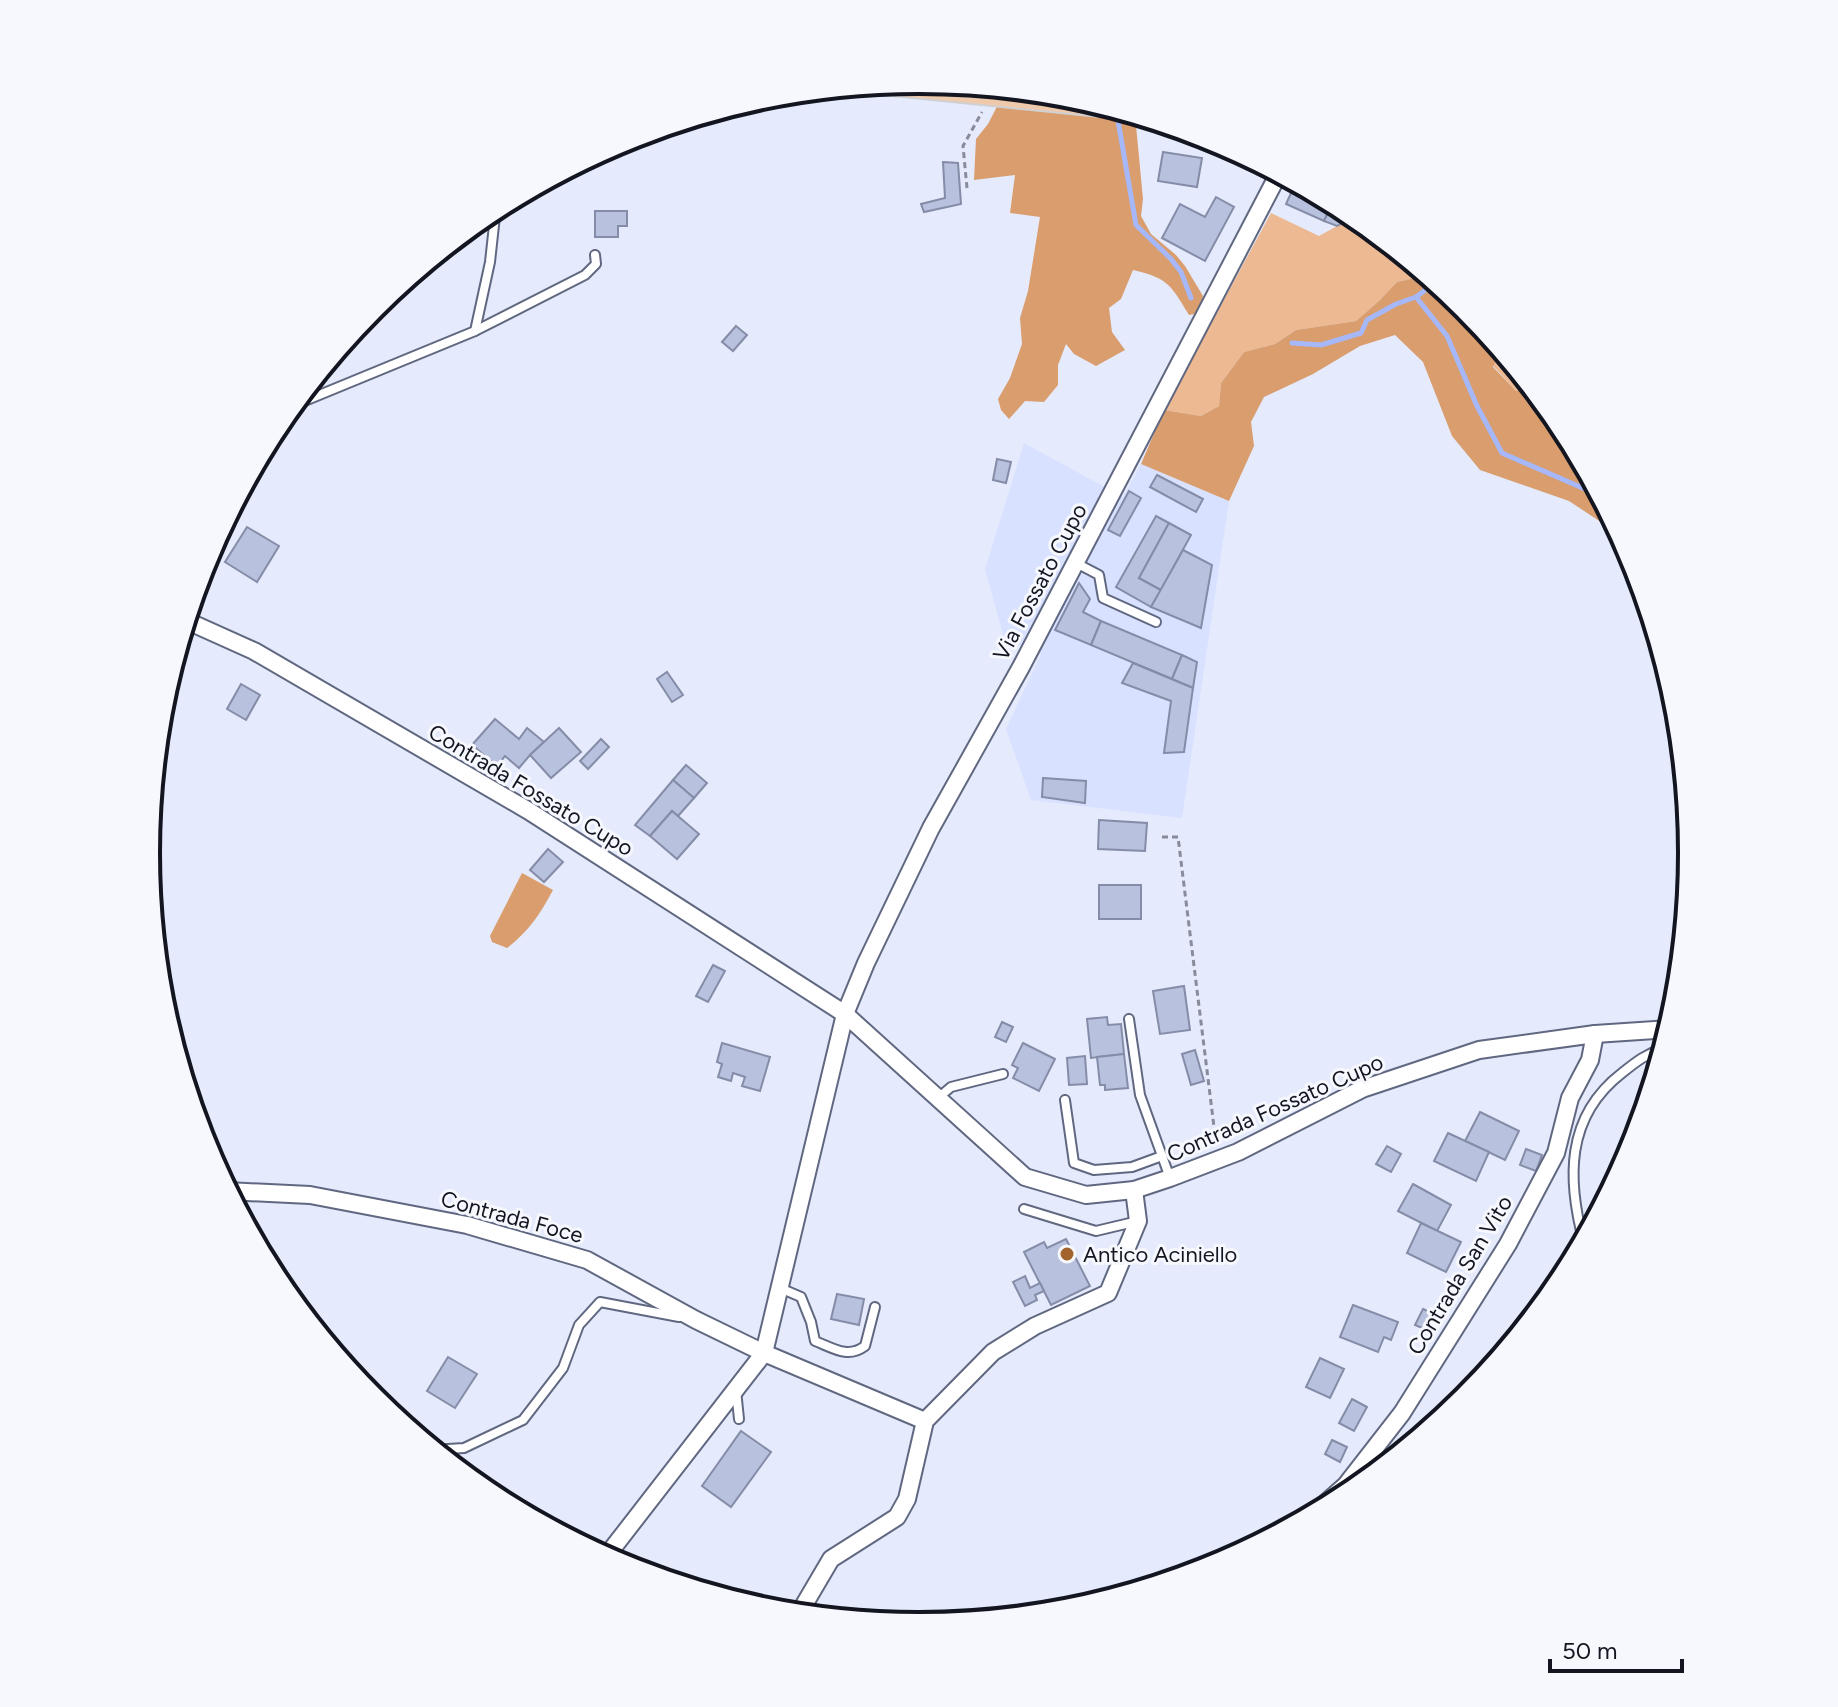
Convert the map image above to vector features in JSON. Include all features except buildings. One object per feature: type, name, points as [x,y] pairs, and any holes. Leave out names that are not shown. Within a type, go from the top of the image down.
[{"type":"street","name":"Via Fossato Cupo","points":[[845,1014],[931,828],[1021,667],[1274,182]]},
{"type":"street","name":"Contrada Fossato Cupo","points":[[195,625],[254,651],[529,811],[845,1014],[1025,1177],[1086,1195],[1134,1190],[1170,1178],[1238,1152],[1362,1089],[1479,1050],[1595,1034],[1658,1030]]},
{"type":"street","points":[[613,1548],[764,1353],[845,1014]]},
{"type":"street","name":"Contrada San Vito","points":[[1352,1477],[1402,1413],[1508,1244],[1556,1153],[1570,1098],[1590,1060],[1595,1034]]},
{"type":"street","points":[[803,1604],[831,1559],[897,1517],[907,1499],[925,1421],[993,1352],[1035,1326],[1108,1293],[1138,1221],[1134,1190]]},
{"type":"street","name":"Contrada Foce","points":[[239,1192],[310,1195],[467,1225],[587,1260],[696,1320],[764,1353],[925,1421]]},
{"type":"lane","points":[[475,331],[490,262],[494,224]]},
{"type":"lane","points":[[311,398],[475,331],[585,275],[596,264],[595,255]]},
{"type":"lane","points":[[1076,563],[1099,575],[1103,598],[1156,622]]},
{"type":"lane","points":[[1129,1019],[1140,1095],[1170,1178]]},
{"type":"lane","points":[[1580,1228],[1573,1185],[1574,1158],[1582,1121],[1594,1100],[1610,1082],[1644,1055],[1652,1052]]},
{"type":"lane","points":[[938,1098],[951,1087],[1003,1074]]},
{"type":"lane","points":[[1065,1100],[1074,1163],[1094,1170],[1132,1167],[1162,1156]]},
{"type":"lane","points":[[1024,1209],[1096,1231],[1138,1221]]},
{"type":"lane","points":[[780,1288],[801,1297],[815,1341],[846,1353],[857,1352],[865,1346],[875,1307]]},
{"type":"lane","points":[[448,1449],[464,1448],[523,1420],[563,1368],[579,1325],[600,1302],[696,1320]]},
{"type":"lane","points":[[736,1389],[739,1419]]},
{"type":"path","points":[[967,188],[963,146],[984,109]]},
{"type":"path","points":[[1162,837],[1178,837],[1218,1160]]},
{"type":"shaded area","points":[[1001,99],[1067,109],[1136,126],[1143,199],[1141,216],[1151,234],[1185,266],[1203,296],[1199,313],[1189,315],[1167,284],[1154,276],[1133,270],[1121,299],[1109,308],[1112,332],[1125,350],[1096,366],[1074,354],[1066,344],[1058,365],[1058,385],[1044,402],[1025,401],[1009,419],[1001,410],[998,399],[1010,378],[1022,344],[1020,318],[1028,291],[1040,217],[1010,213],[1015,175],[974,180],[976,139]]},
{"type":"shaded area","points":[[1271,213],[1319,236],[1342,223],[1415,278],[1397,282],[1356,321],[1296,330],[1275,344],[1244,352],[1221,383],[1219,406],[1201,416],[1164,410]]},
{"type":"shaded area","points":[[1415,278],[1490,353],[1496,360],[1493,367],[1516,391],[1521,389],[1551,432],[1602,523],[1569,501],[1480,470],[1452,436],[1423,362],[1395,335],[1360,346],[1313,374],[1264,397],[1251,422],[1254,446],[1229,501],[1141,464],[1164,410],[1201,416],[1219,406],[1221,383],[1244,352],[1275,344],[1296,330],[1356,321],[1397,282]]},
{"type":"shaded area","points":[[1496,360],[1521,389],[1516,391],[1493,366]]},
{"type":"shaded area","points":[[1024,443],[1123,497],[1141,464],[1229,501],[1182,818],[1031,800],[1006,729],[1041,654],[1004,638],[985,569]]},
{"type":"shaded area","points":[[522,873],[553,890],[533,922],[507,948],[492,942],[490,936]]},
{"type":"waterway","points":[[1118,121],[1136,225],[1181,272],[1191,298]]},
{"type":"waterway","points":[[1292,343],[1321,345],[1361,333],[1367,320],[1427,289]]},
{"type":"waterway","points":[[1416,297],[1447,336],[1477,406],[1502,453],[1585,489]]},
{"type":"place","name":"Antico Aciniello","points":[[1067,1254]]}]
